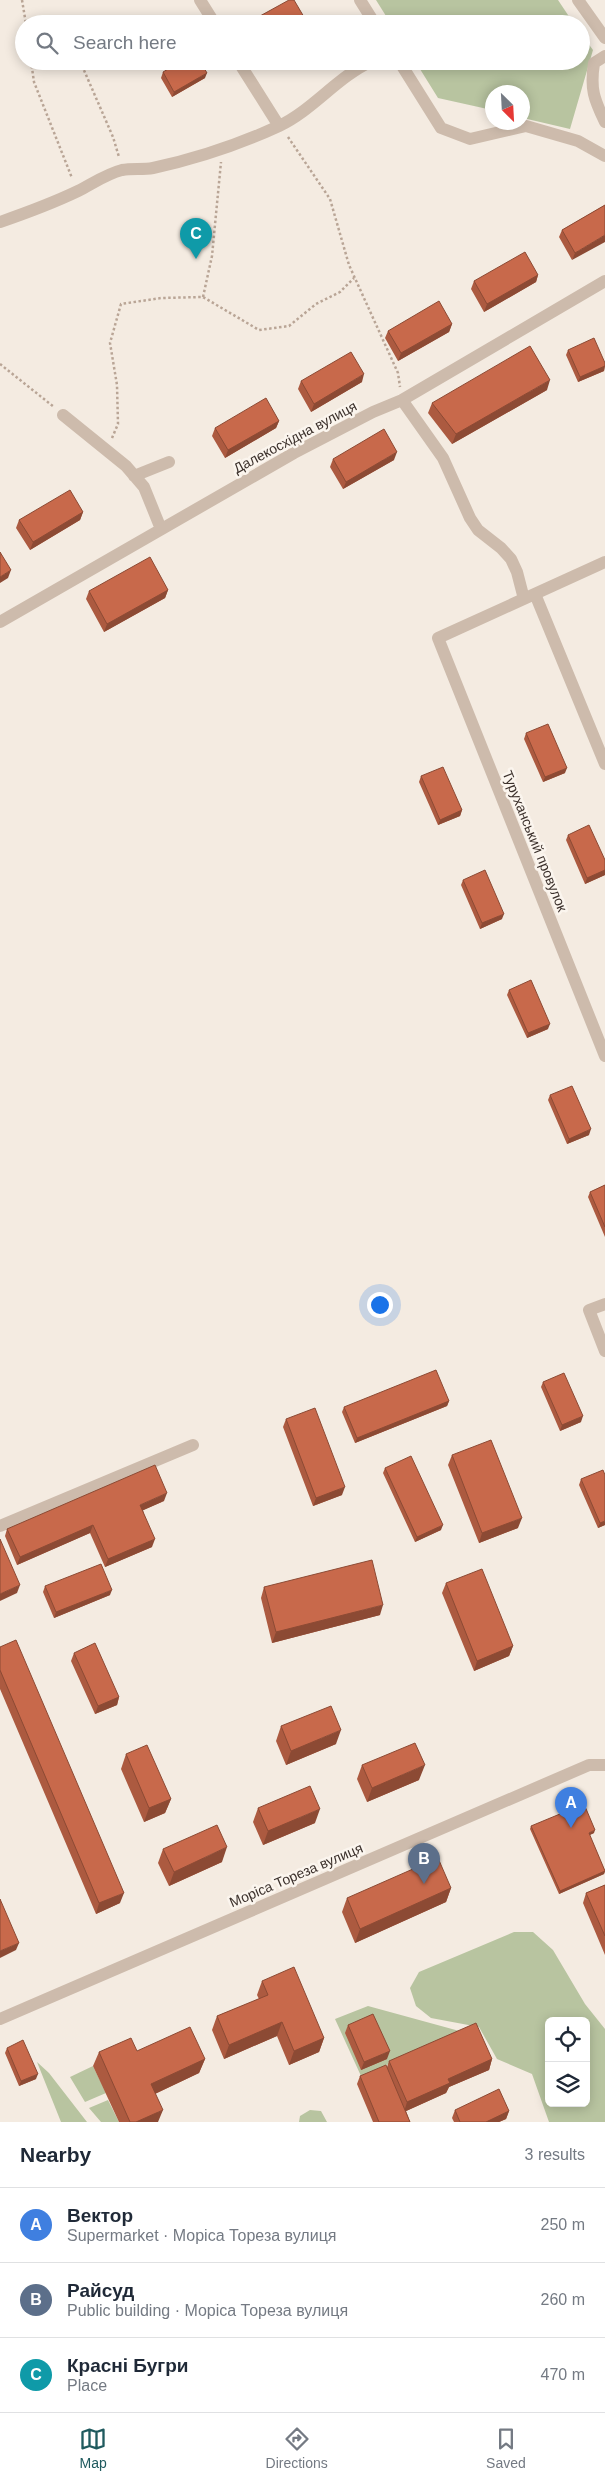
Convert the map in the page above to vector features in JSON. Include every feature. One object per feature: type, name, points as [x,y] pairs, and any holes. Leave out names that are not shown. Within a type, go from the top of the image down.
[{"type":"street","points":[[200,0],[209,15]]},
{"type":"street","points":[[360,0],[369,15]]},
{"type":"street","points":[[578,0],[589,15]]},
{"type":"street","points":[[590,17],[605,38]]},
{"type":"street","points":[[605,56],[594,63],[592,78],[593,96],[605,122]]},
{"type":"street","points":[[244,70],[279,126]]},
{"type":"street","points":[[0,222],[77,192],[102,178],[122,170],[152,168],[223,148],[279,126],[295,117],[340,81],[358,70]]},
{"type":"street","points":[[405,70],[441,128],[470,140],[526,126],[578,141],[605,156]]},
{"type":"street","name":"Далекосхідна вулиця","points":[[0,622],[294,453],[372,412],[402,400],[605,281]]},
{"type":"street","points":[[402,400],[443,458],[470,518],[478,530],[501,548],[511,559],[605,764]]},
{"type":"street","points":[[63,415],[134,476],[144,487],[161,530]]},
{"type":"street","points":[[134,476],[169,462]]},
{"type":"street","points":[[529,597],[605,562]]},
{"type":"street","name":"Туруханський провулок","points":[[529,597],[438,638],[605,1056]]},
{"type":"street","points":[[605,1304],[589,1310],[605,1351]]},
{"type":"street","points":[[0,1526],[193,1445]]},
{"type":"street","name":"Моріса Тореза вулиця","points":[[0,2019],[589,1766],[605,1764]]},
{"type":"path","points":[[22,0],[24,15]]},
{"type":"path","points":[[32,70],[34,82],[77,192]]},
{"type":"path","points":[[84,70],[113,137],[122,170]]},
{"type":"path","points":[[279,126],[330,199],[354,278],[398,373],[402,400]]},
{"type":"path","points":[[203,297],[212,256],[223,148]]},
{"type":"path","points":[[111,440],[118,424],[117,385],[110,343],[121,304],[161,298],[203,297],[260,330],[289,326],[316,304],[340,292],[354,278]]},
{"type":"path","points":[[0,364],[63,415]]},
{"type":"green space","points":[[376,0],[558,0],[568,15],[385,15]]},
{"type":"green space","points":[[590,46],[593,50],[590,60]]},
{"type":"green space","points":[[421,70],[587,70],[570,129],[530,120],[530,85],[485,85],[485,108],[438,98]]},
{"type":"green space","points":[[514,1932],[533,1932],[553,1950],[585,2004],[605,2029],[605,2122],[549,2122],[532,2074],[497,2059],[479,2027],[431,2018],[416,2006],[410,1988],[419,1972]]},
{"type":"green space","points":[[368,2006],[463,2032],[361,2076],[335,2019]]},
{"type":"green space","points":[[37,2062],[49,2073],[87,2122],[61,2122]]},
{"type":"green space","points":[[93,2066],[106,2093],[85,2102],[70,2077]]},
{"type":"green space","points":[[108,2100],[119,2122],[101,2122],[89,2108]]},
{"type":"green space","points":[[310,2110],[321,2111],[327,2122],[299,2122],[300,2116]]},
{"type":"building","points":[[289,0],[294,0],[303,15],[262,15]]},
{"type":"building","points":[[166,70],[205,70],[207,73],[174,92],[163,72]]},
{"type":"building","points":[[605,205],[605,235],[575,253],[562,230]]},
{"type":"building","points":[[525,252],[538,275],[487,304],[474,281]]},
{"type":"building","points":[[439,301],[452,324],[401,353],[388,331]]},
{"type":"building","points":[[594,338],[605,366],[580,377],[568,350]]},
{"type":"building","points":[[530,346],[550,380],[456,434],[432,403]]},
{"type":"building","points":[[351,352],[364,374],[314,404],[301,381]]},
{"type":"building","points":[[266,398],[279,421],[228,450],[215,428]]},
{"type":"building","points":[[384,429],[397,452],[346,482],[333,459]]},
{"type":"building","points":[[70,490],[83,512],[33,542],[19,520]]},
{"type":"building","points":[[0,552],[11,570],[0,577]]},
{"type":"building","points":[[150,557],[168,590],[107,624],[89,591]]},
{"type":"building","points":[[548,724],[567,768],[545,777],[526,733]]},
{"type":"building","points":[[443,767],[462,810],[440,820],[421,776]]},
{"type":"building","points":[[589,825],[605,860],[605,870],[587,878],[568,835]]},
{"type":"building","points":[[485,870],[504,914],[482,923],[463,880]]},
{"type":"building","points":[[531,980],[550,1024],[528,1033],[509,990]]},
{"type":"building","points":[[572,1086],[591,1129],[569,1139],[550,1095]]},
{"type":"building","points":[[605,1185],[605,1227],[590,1192]]},
{"type":"building","points":[[436,1370],[449,1401],[357,1438],[344,1407]]},
{"type":"building","points":[[564,1373],[583,1416],[562,1425],[543,1382]]},
{"type":"building","points":[[315,1408],[345,1487],[316,1498],[286,1419]]},
{"type":"building","points":[[491,1440],[522,1518],[482,1533],[452,1455]]},
{"type":"building","points":[[411,1456],[443,1525],[417,1537],[385,1468]]},
{"type":"building","points":[[155,1465],[167,1493],[140,1505],[155,1539],[108,1559],[93,1525],[20,1557],[7,1529]]},
{"type":"building","points":[[603,1470],[605,1475],[605,1521],[600,1523],[581,1479]]},
{"type":"building","points":[[0,1539],[20,1585],[0,1594]]},
{"type":"building","points":[[372,1560],[383,1605],[276,1632],[264,1587]]},
{"type":"building","points":[[101,1564],[112,1590],[56,1612],[45,1586]]},
{"type":"building","points":[[482,1569],[513,1646],[477,1661],[446,1583]]},
{"type":"building","points":[[16,1640],[124,1893],[99,1903],[0,1670],[0,1647]]},
{"type":"building","points":[[95,1643],[119,1697],[98,1706],[74,1653]]},
{"type":"building","points":[[331,1706],[341,1730],[291,1751],[281,1726]]},
{"type":"building","points":[[415,1743],[425,1765],[372,1788],[362,1765]]},
{"type":"building","points":[[147,1745],[171,1799],[149,1808],[126,1754]]},
{"type":"building","points":[[310,1786],[320,1809],[268,1831],[258,1808]]},
{"type":"building","points":[[584,1804],[595,1830],[589,1833],[605,1871],[560,1891],[531,1826]]},
{"type":"building","points":[[217,1825],[227,1847],[174,1872],[163,1849]]},
{"type":"building","points":[[438,1858],[451,1888],[360,1929],[347,1898]]},
{"type":"building","points":[[605,1885],[605,1936],[586,1893]]},
{"type":"building","points":[[0,1899],[19,1943],[0,1951]]},
{"type":"building","points":[[294,1967],[324,2038],[294,2051],[282,2022],[229,2045],[217,2016],[268,1995],[262,1981]]},
{"type":"building","points":[[373,2014],[390,2051],[364,2062],[348,2025]]},
{"type":"building","points":[[476,2023],[492,2059],[448,2079],[450,2083],[407,2102],[389,2061]]},
{"type":"building","points":[[190,2027],[205,2059],[151,2084],[163,2110],[136,2122],[130,2122],[99,2052],[131,2038],[137,2051]]},
{"type":"building","points":[[23,2040],[38,2074],[21,2081],[7,2048]]},
{"type":"building","points":[[386,2065],[410,2122],[379,2122],[360,2076]]},
{"type":"building","points":[[499,2089],[509,2111],[486,2122],[460,2122],[455,2110]]},
{"type":"place","name":"Красні Бугри","points":[[196,259]]},
{"type":"place","name":"Вектор","points":[[571,1828]]},
{"type":"place","name":"Райсуд","points":[[424,1884]]}]
